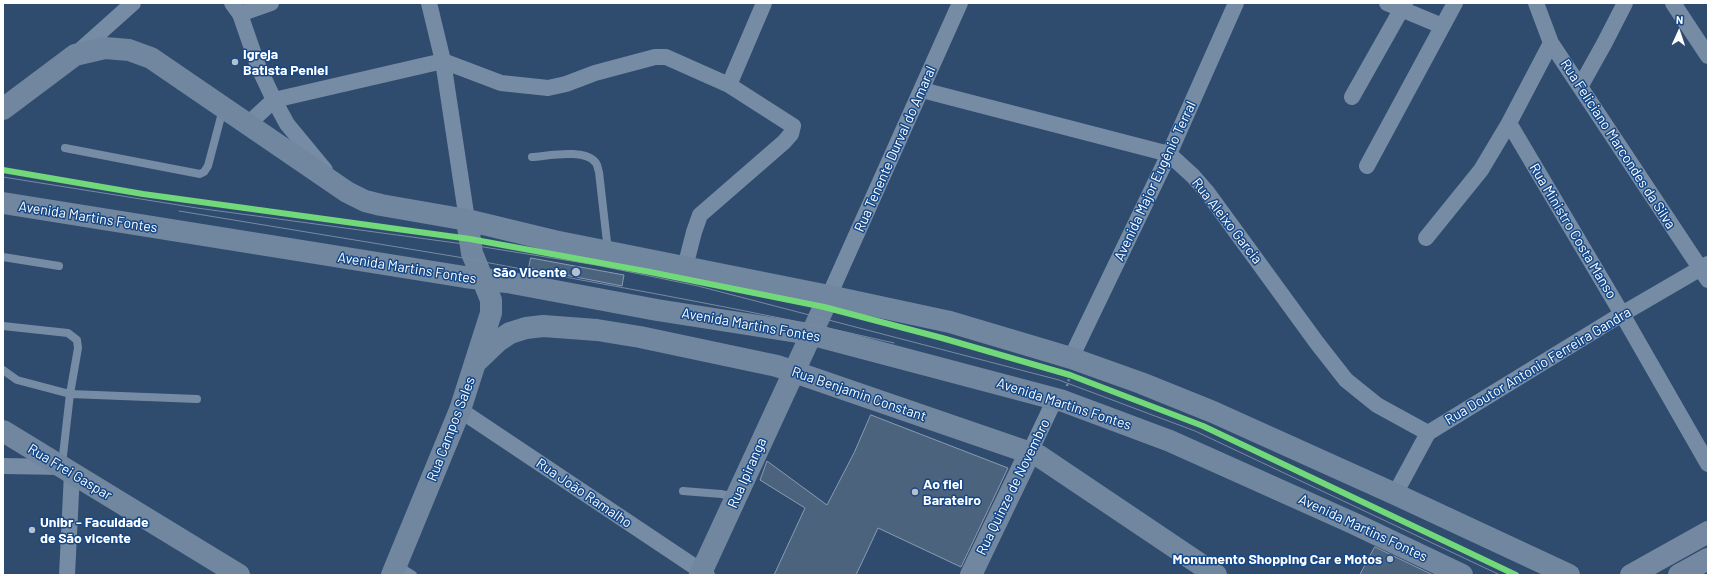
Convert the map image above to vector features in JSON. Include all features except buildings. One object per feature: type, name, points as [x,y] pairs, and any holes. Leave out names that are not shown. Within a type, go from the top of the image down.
[{"type":"main road","points":[[3,109],[75,55],[104,48],[129,50],[151,58],[340,187],[365,201],[467,220],[554,241],[951,322],[1067,365],[1178,397],[1395,494],[1569,575]]},
{"type":"main road","name":"Avenida Martins Fontes","points":[[3,203],[482,280],[507,282],[665,311],[810,334],[975,376],[1055,399],[1170,440],[1356,524],[1462,575]]},
{"type":"main road","name":"Rua Campos Sales","points":[[400,571],[460,410],[491,313],[491,300],[472,252],[467,220]]},
{"type":"main road","points":[[793,371],[829,296]]},
{"type":"main road","name":"Rua Benjamin Constant","points":[[475,363],[498,341],[510,333],[526,328],[543,326],[597,330],[640,337],[755,361],[793,371],[1030,452],[1050,463],[1216,575]]},
{"type":"main road","name":"Rua Ipiranga","points":[[703,574],[793,371]]},
{"type":"main road","name":"Rua Frei Gaspar","points":[[3,431],[239,575]]},
{"type":"main road","name":"Rua Quinze de Novembro","points":[[971,575],[1030,452]]},
{"type":"main road","points":[[1339,470],[1411,515],[1538,575]]},
{"type":"main road","points":[[1631,575],[1708,532]]},
{"type":"street","points":[[75,55],[133,3]]},
{"type":"street","points":[[271,3],[236,8],[258,66],[287,124],[299,141],[340,187]]},
{"type":"street","points":[[429,3],[443,61],[467,220]]},
{"type":"street","points":[[729,85],[764,3]]},
{"type":"street","name":"Rua Tenente Durval do Amaral","points":[[829,296],[960,3]]},
{"type":"street","name":"Avenida Major Eugênio Terral","points":[[1067,365],[1169,154],[1236,3]]},
{"type":"street","points":[[1387,3],[1404,6],[1442,26]]},
{"type":"street","points":[[1367,166],[1455,3]]},
{"type":"street","name":"Rua Feliciano Marcondes da Silva","points":[[1536,3],[1551,43],[1705,271]]},
{"type":"street","points":[[1580,87],[1625,3]]},
{"type":"street","points":[[1673,3],[1708,56]]},
{"type":"street","points":[[1352,97],[1404,6]]},
{"type":"street","points":[[1426,238],[1481,170],[1509,123],[1551,43]]},
{"type":"street","points":[[248,124],[274,100],[443,61],[501,83],[548,88],[566,84],[595,73],[647,59],[666,57],[729,85],[793,126],[791,134],[784,142],[700,215],[685,267]]},
{"type":"street","name":"Rua Aleixo Garcia","points":[[922,90],[1169,154],[1207,192],[1317,343],[1346,380],[1378,405],[1428,433]]},
{"type":"street","name":"Rua Ministro Costa Manso","points":[[1509,123],[1622,314],[1708,464]]},
{"type":"street","name":"Rua Doutor Antonio Ferreira Gandra","points":[[1428,433],[1622,314],[1705,271]]},
{"type":"street","name":"Rua Quinze de Novembro","points":[[1030,452],[1055,399]]},
{"type":"street","name":"Rua João Ramalho","points":[[460,410],[703,574]]},
{"type":"street","points":[[1395,494],[1428,433]]},
{"type":"street","points":[[3,466],[67,470],[67,575]]},
{"type":"street","points":[[1681,547],[1694,569]]},
{"type":"lane","points":[[65,148],[200,174],[204,172],[208,166],[223,108]]},
{"type":"lane","points":[[532,157],[579,154],[589,157],[596,163],[599,172],[608,251]]},
{"type":"lane","points":[[3,257],[59,266]]},
{"type":"lane","points":[[3,326],[68,334],[77,340],[78,348],[70,394],[67,470]]},
{"type":"lane","points":[[3,370],[17,380],[70,394],[197,399]]},
{"type":"lane","points":[[683,491],[721,494],[737,497]]},
{"type":"path","points":[[1067,365],[1078,378]]},
{"type":"tram line","points":[[3,177],[197,208],[471,245],[596,265],[698,286],[1059,380],[1195,431],[1500,575]]},
{"type":"tram line","points":[[179,211],[458,257],[731,308],[894,343]]},
{"type":"cycle path","points":[[3,170],[143,194],[470,239],[650,272],[824,307],[942,338],[1070,375],[1203,426],[1516,575]]},
{"type":"place","name":"Igreja Batista Peniel","points":[[235,62]]},
{"type":"place","name":"São Vicente","points":[[576,272]]},
{"type":"place","name":"Ao fiel Barateiro","points":[[915,492]]},
{"type":"place","name":"Unibr - Faculdade de São vicente","points":[[32,530]]},
{"type":"place","name":"Monumento Shopping Car e Motos","points":[[1390,559]]}]
